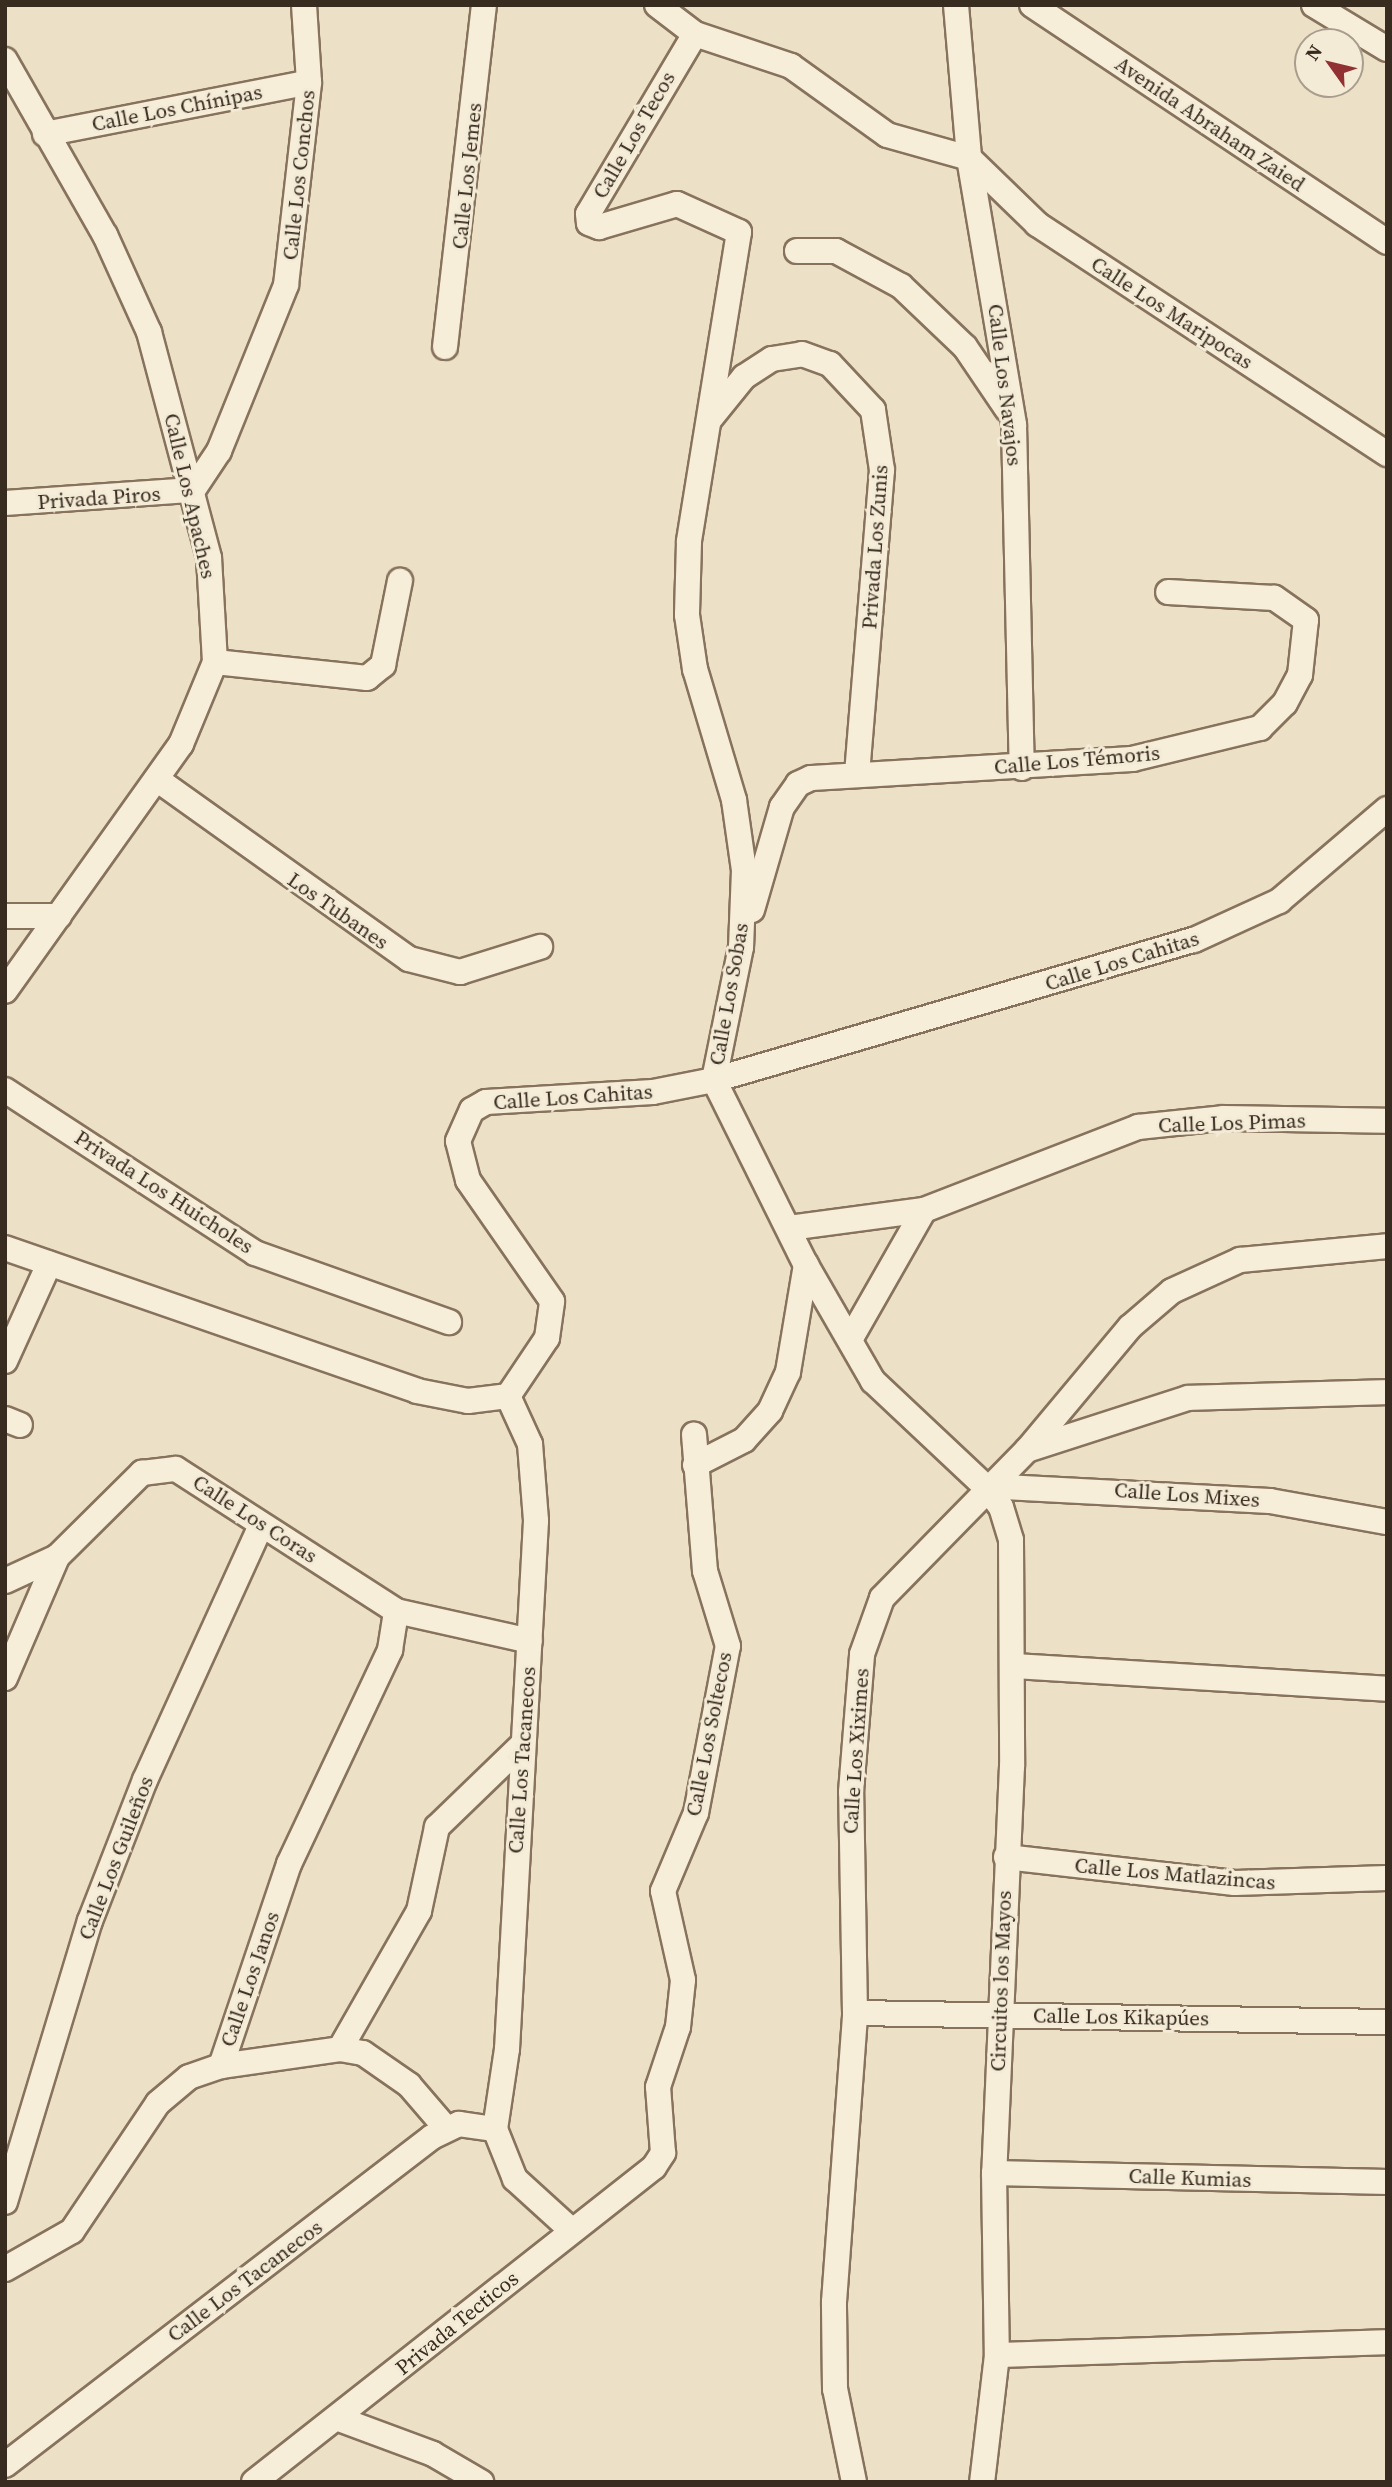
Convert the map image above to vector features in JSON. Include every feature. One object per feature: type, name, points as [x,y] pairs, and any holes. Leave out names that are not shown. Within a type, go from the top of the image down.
[{"type":"street","name":"Calle Los Conchos","points":[[192,491],[239,407],[286,285],[309,82],[304,5]]},
{"type":"street","name":"Calle Los Jemes","points":[[445,347],[484,5]]},
{"type":"street","points":[[657,5],[695,34],[791,66],[887,135],[969,158]]},
{"type":"street","name":"Calle Los Navajos","points":[[956,5],[969,158],[1014,425],[1022,768]]},
{"type":"street","name":"Avenida Abraham Zaied","points":[[1032,5],[1387,242]]},
{"type":"street","points":[[1314,5],[1387,49]]},
{"type":"street","name":"Calle Los Tecos","points":[[695,34],[588,214],[589,223],[599,227],[677,204],[739,232],[707,422]]},
{"type":"street","name":"Calle Los Apaches","points":[[5,60],[127,279],[149,332],[209,558],[215,662],[194,719],[158,780],[5,991]]},
{"type":"street","name":"Calle Los Chínipas","points":[[45,134],[309,82]]},
{"type":"street","name":"Calle Los Maripocas","points":[[969,158],[1037,224],[1387,454]]},
{"type":"street","points":[[797,251],[836,251],[901,286],[965,347],[1014,425]]},
{"type":"street","name":"Privada Los Zunis","points":[[707,422],[744,377],[772,359],[802,354],[830,364],[873,410],[882,470],[857,774]]},
{"type":"street","name":"Calle Los Sobas","points":[[707,422],[689,542],[687,615],[695,669],[740,835],[741,947],[714,1080],[806,1265],[888,1399],[985,1486]]},
{"type":"street","name":"Privada Piros","points":[[5,503],[72,504],[192,491]]},
{"type":"street","points":[[215,662],[367,678],[383,665],[400,581]]},
{"type":"street","name":"Calle Los Témoris","points":[[741,947],[788,795],[811,778],[1022,768],[1132,759],[1233,739],[1260,728],[1285,703],[1300,675],[1308,632],[1299,610],[1242,593],[1168,592]]},
{"type":"street","name":"Los Tubanes","points":[[158,780],[409,958],[460,972],[540,947]]},
{"type":"street","name":"Calle Los Cahitas","points":[[508,1396],[547,1338],[552,1301],[468,1180],[460,1160],[462,1125],[486,1102],[653,1092],[714,1080],[1194,940],[1279,901],[1387,809]]},
{"type":"street","points":[[5,916],[59,916]]},
{"type":"street","name":"Privada Los Huicholes","points":[[5,1090],[254,1253],[449,1322]]},
{"type":"street","name":"Calle Los Pimas","points":[[789,1228],[924,1210],[1138,1127],[1223,1118],[1387,1121]]},
{"type":"street","points":[[851,1338],[924,1210]]},
{"type":"street","points":[[1027,1450],[1130,1327],[1172,1291],[1240,1260],[1387,1246]]},
{"type":"street","points":[[5,1248],[416,1391],[468,1401],[508,1396]]},
{"type":"street","points":[[5,1361],[49,1264]]},
{"type":"street","points":[[695,1465],[744,1440],[770,1410],[788,1372],[806,1265]]},
{"type":"street","name":"Calle Los Xiximes","points":[[853,2482],[835,2389],[834,2302],[855,2013],[851,1792],[870,1624],[882,1598],[985,1486],[1027,1450],[1188,1398],[1387,1392]]},
{"type":"street","name":"Calle Los Tacanecos","points":[[495,2129],[507,2049],[521,1745],[536,1521],[530,1444],[508,1396]]},
{"type":"street","name":"Calle Los Soltecos","points":[[659,2162],[665,2139],[658,2087],[678,2027],[683,1980],[663,1891],[696,1813],[728,1646],[705,1571],[694,1434]]},
{"type":"street","name":"Calle Los Coras","points":[[5,1581],[57,1557],[124,1488],[159,1468],[176,1469],[396,1611],[530,1641]]},
{"type":"street","name":"Calle Los Mixes","points":[[985,1486],[1270,1501],[1387,1522]]},
{"type":"street","name":"Circuitos los Mayos","points":[[982,2482],[997,2355],[994,2173],[1014,1666],[1011,1540],[1001,1507],[985,1486]]},
{"type":"street","name":"Calle Los Guileños","points":[[5,2202],[90,1921],[145,1780],[261,1525]]},
{"type":"street","points":[[5,1678],[57,1557]]},
{"type":"street","name":"Calle Los Janos","points":[[5,2269],[50,2249],[72,2231],[158,2104],[189,2077],[221,2066],[289,1864],[390,1650],[396,1611]]},
{"type":"street","points":[[1014,1666],[1387,1689]]},
{"type":"street","points":[[340,2049],[419,1911],[437,1827],[521,1745]]},
{"type":"street","name":"Calle Los Matlazincas","points":[[1006,1857],[1235,1883],[1387,1878]]},
{"type":"street","name":"Calle Los Kikapúes","points":[[855,2013],[1387,2022]]},
{"type":"street","points":[[221,2066],[340,2049],[387,2067],[446,2128],[495,2129],[516,2179],[571,2230]]},
{"type":"street","name":"Calle Los Tacanecos","points":[[5,2465],[446,2128]]},
{"type":"street","name":"Privada Tecticos","points":[[254,2482],[339,2419],[659,2162]]},
{"type":"street","name":"Calle Kumias","points":[[994,2173],[1387,2182]]},
{"type":"street","points":[[997,2355],[1387,2342]]},
{"type":"street","points":[[339,2419],[433,2454],[481,2482]]}]
